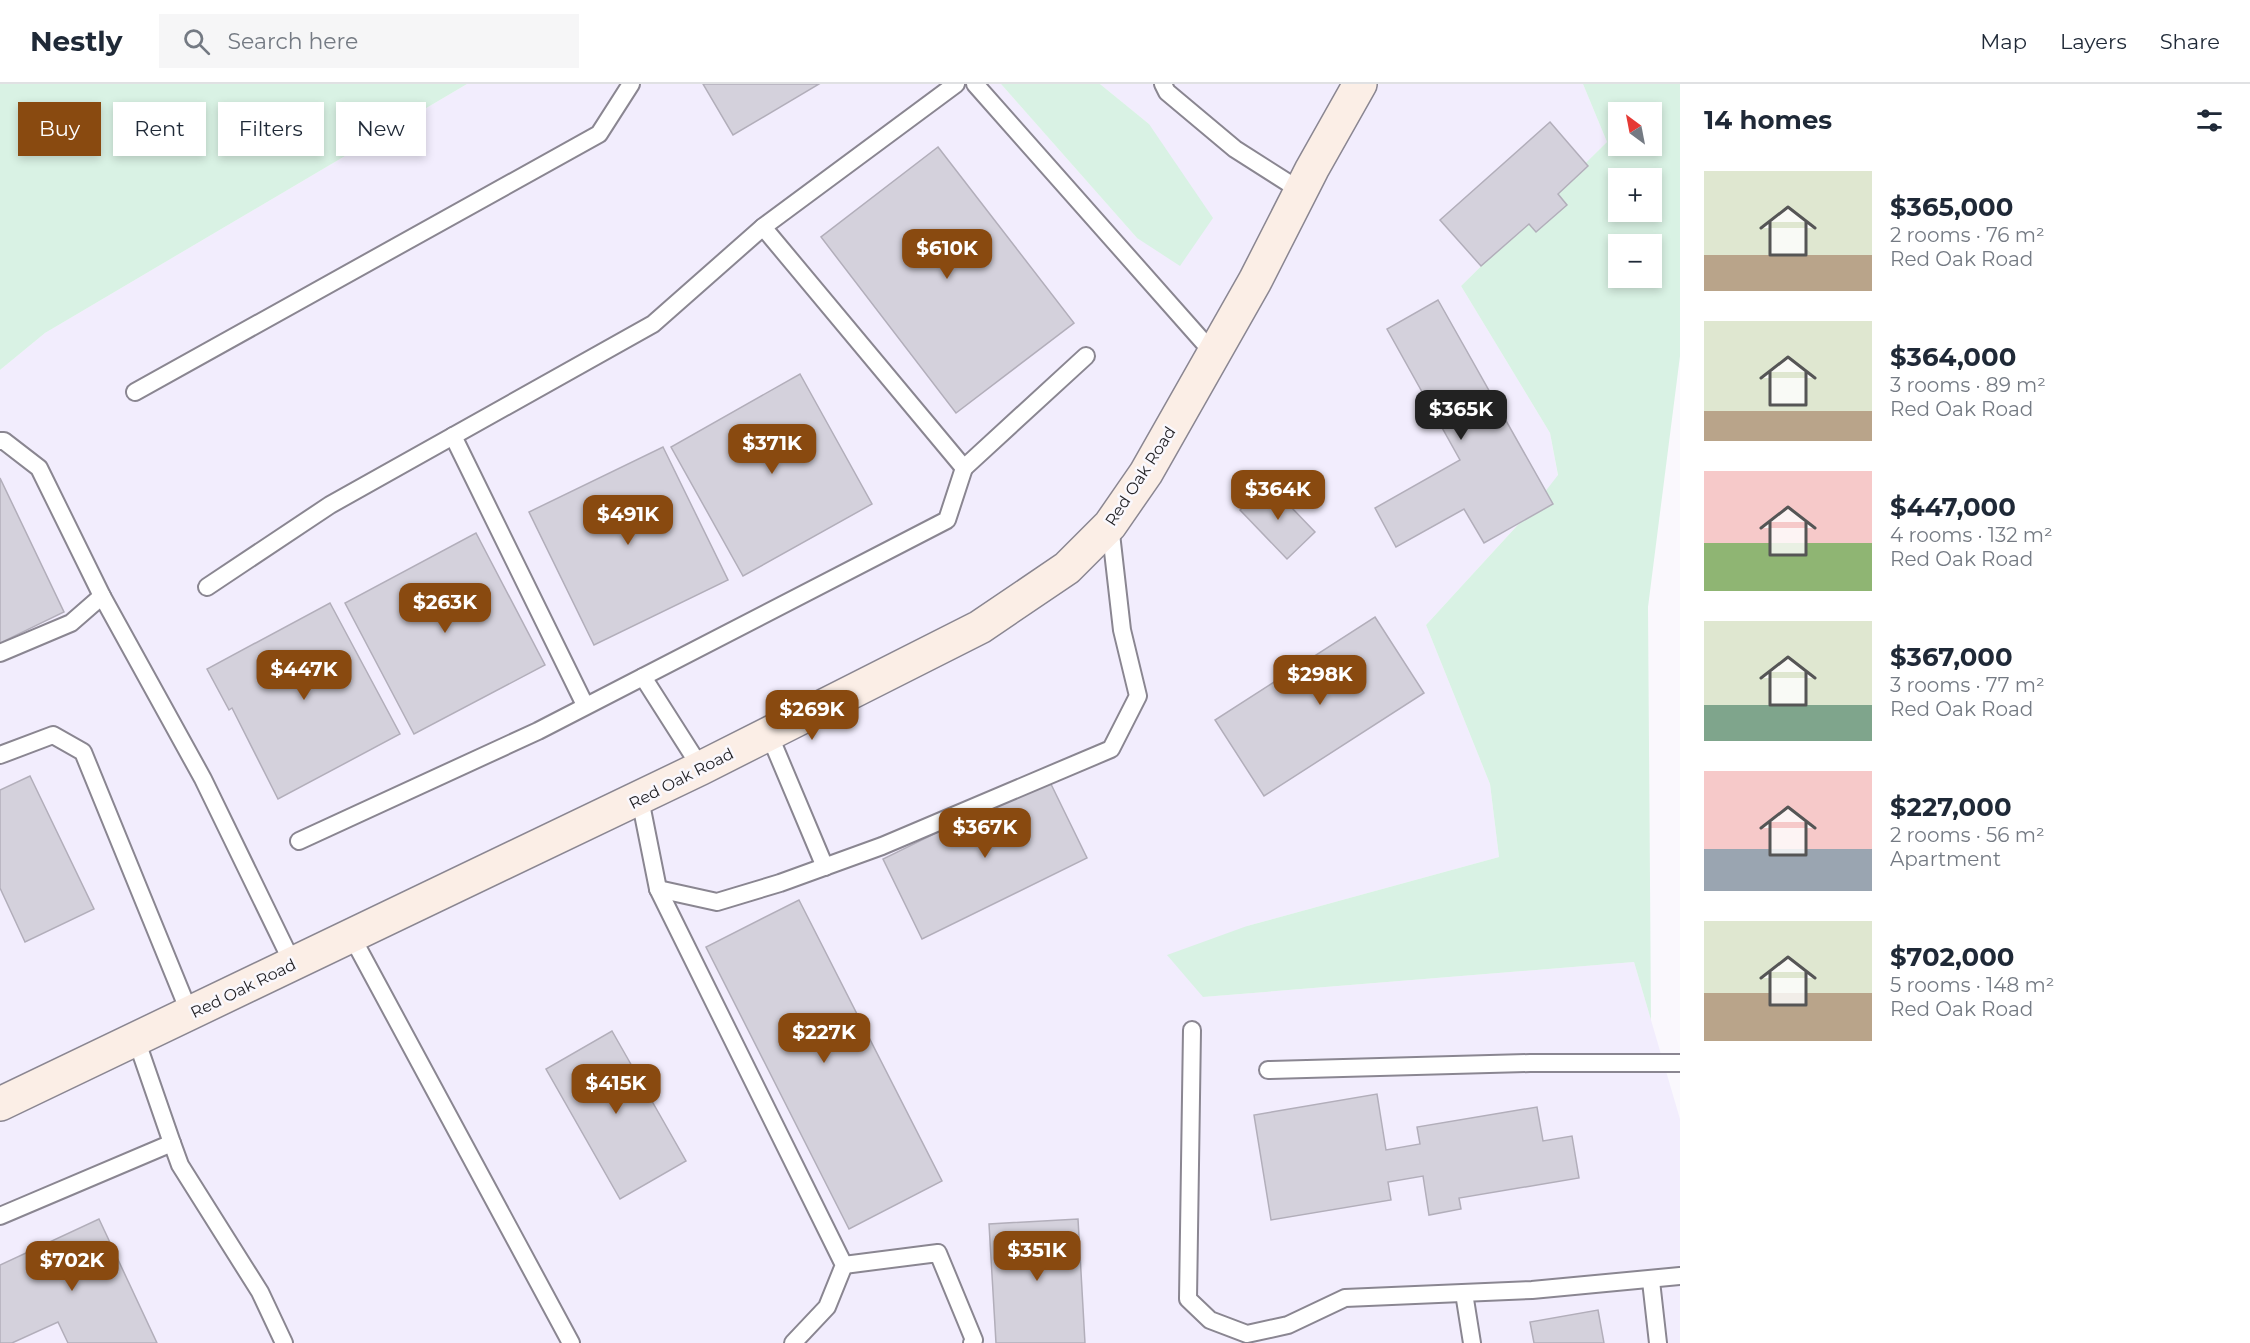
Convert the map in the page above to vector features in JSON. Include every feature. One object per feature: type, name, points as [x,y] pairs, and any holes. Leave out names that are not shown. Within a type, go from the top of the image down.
[{"type":"street","name":"Red Oak Road","points":[[0,1104],[640,799],[980,627],[1067,568],[1110,525],[1146,473],[1255,281],[1360,84]]},
{"type":"lane","points":[[135,392],[599,134],[631,84]]},
{"type":"lane","points":[[207,587],[330,505],[653,324],[763,227],[956,84]]},
{"type":"lane","points":[[975,84],[1214,354]]},
{"type":"lane","points":[[1163,84],[1167,92],[1235,149],[1301,191]]},
{"type":"lane","points":[[763,227],[964,468]]},
{"type":"lane","points":[[299,841],[538,731],[947,520],[964,468],[1086,356]]},
{"type":"lane","points":[[453,436],[585,705]]},
{"type":"lane","points":[[0,441],[4,441],[39,468],[102,596],[203,779],[293,964]]},
{"type":"lane","points":[[658,889],[717,902],[882,846],[1111,749],[1138,696],[1122,630],[1110,525]]},
{"type":"lane","points":[[0,653],[71,623],[102,596]]},
{"type":"lane","points":[[643,677],[701,768]]},
{"type":"lane","points":[[769,734],[825,867]]},
{"type":"lane","points":[[0,755],[53,735],[83,752],[190,1014]]},
{"type":"lane","points":[[640,799],[658,889],[844,1265],[827,1307],[793,1343]]},
{"type":"lane","points":[[352,937],[571,1343]]},
{"type":"lane","points":[[1192,1030],[1188,1299],[1210,1320],[1247,1334],[1288,1325],[1345,1298],[1651,1281],[1680,1276]]},
{"type":"lane","points":[[136,1039],[180,1165],[260,1292],[284,1343]]},
{"type":"lane","points":[[1268,1070],[1530,1063],[1680,1063]]},
{"type":"lane","points":[[0,1216],[172,1143]]},
{"type":"lane","points":[[844,1265],[938,1253],[974,1340],[972,1343]]},
{"type":"lane","points":[[1651,1281],[1658,1343]]},
{"type":"lane","points":[[1464,1293],[1472,1343]]},
{"type":"shaded area","points":[[467,84],[1001,84],[1137,238],[1149,124],[1100,84],[1583,84],[1607,142],[1461,286],[1550,433],[1558,476],[1527,515],[1426,625],[1490,784],[1499,857],[1247,926],[1203,997],[1634,962],[1680,1119],[1680,1343],[0,1343],[0,370],[45,333],[345,156],[426,156],[426,108]]},
{"type":"green space","points":[[0,84],[467,84],[426,108],[426,102],[336,102],[336,156],[345,156],[45,333],[0,370]]},
{"type":"green space","points":[[1001,84],[1100,84],[1149,124],[1213,218],[1180,266],[1137,238]]},
{"type":"green space","points":[[1583,84],[1680,84],[1680,356],[1648,607],[1651,1020],[1634,962],[1203,997],[1167,955],[1247,926],[1499,857],[1490,784],[1426,625],[1527,515],[1558,475],[1550,433],[1461,286],[1607,142]]},
{"type":"building","points":[[703,84],[819,84],[733,135]]},
{"type":"building","points":[[1550,122],[1588,166],[1558,194],[1567,205],[1536,232],[1529,224],[1481,266],[1440,220]]},
{"type":"building","points":[[938,147],[1074,323],[956,413],[821,237]]},
{"type":"building","points":[[1438,300],[1553,504],[1484,543],[1464,509],[1396,547],[1375,508],[1460,460],[1387,329]]},
{"type":"building","points":[[800,374],[872,504],[743,576],[671,447]]},
{"type":"building","points":[[663,447],[728,580],[594,645],[529,512]]},
{"type":"building","points":[[0,478],[64,612],[0,643]]},
{"type":"building","points":[[1268,483],[1315,532],[1287,559],[1240,510]]},
{"type":"building","points":[[476,533],[545,665],[414,734],[345,603]]},
{"type":"building","points":[[330,603],[400,734],[278,799],[232,708],[229,710],[207,669]]},
{"type":"building","points":[[1375,617],[1424,693],[1264,796],[1215,720]]},
{"type":"building","points":[[30,776],[94,909],[25,942],[0,888],[0,790]]},
{"type":"building","points":[[1048,778],[1087,858],[922,939],[883,859]]},
{"type":"building","points":[[799,900],[942,1181],[849,1229],[706,947]]},
{"type":"building","points":[[612,1031],[686,1161],[620,1199],[546,1069]]},
{"type":"building","points":[[1377,1094],[1386,1150],[1420,1144],[1417,1127],[1537,1107],[1543,1141],[1572,1136],[1579,1178],[1459,1198],[1461,1209],[1429,1215],[1423,1176],[1388,1182],[1391,1200],[1271,1220],[1254,1115]]},
{"type":"building","points":[[99,1219],[157,1343],[68,1343],[58,1322],[12,1343],[0,1343],[0,1265]]},
{"type":"building","points":[[1078,1219],[1085,1343],[996,1343],[989,1224]]},
{"type":"building","points":[[1598,1310],[1604,1343],[1534,1343],[1530,1322]]}]
